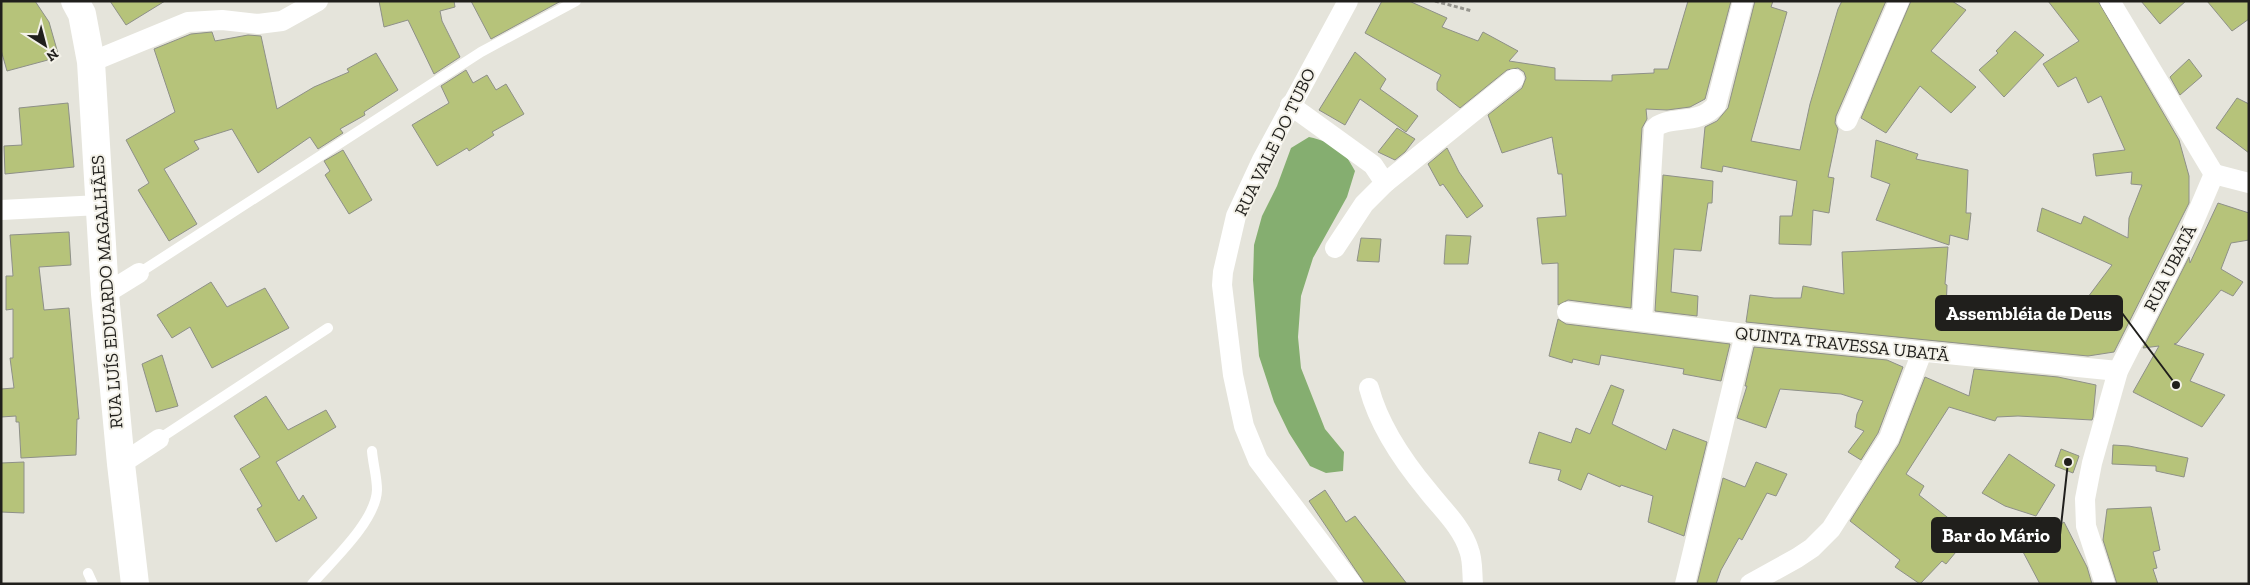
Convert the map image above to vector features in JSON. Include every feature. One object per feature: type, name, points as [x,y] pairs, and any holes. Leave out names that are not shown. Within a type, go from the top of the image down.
[{"type":"main road","name":"RUA LUÍS EDUARDO MAGALHÃES","points":[[75,1],[82,14],[91,62],[105,294],[121,464],[135,584]]},
{"type":"street","points":[[91,62],[188,22],[222,20],[258,24],[282,21],[318,1]]},
{"type":"street","name":"RUA VALE DO TUBO","points":[[1348,1],[1290,105],[1236,216],[1223,272],[1222,285],[1233,375],[1244,426],[1258,460],[1352,584]]},
{"type":"street","points":[[1642,321],[1654,129],[1661,124],[1701,117],[1708,114],[1716,105],[1742,1]]},
{"type":"street","points":[[1847,121],[1899,1]]},
{"type":"street","points":[[2113,2],[2214,174],[2249,183]]},
{"type":"street","points":[[1335,248],[1364,204],[1385,183],[1514,79]]},
{"type":"street","points":[[1290,105],[1373,165],[1385,183]]},
{"type":"street","name":"RUA UBATÃ","points":[[2105,584],[2086,526],[2084,500],[2092,463],[2118,370],[2191,228],[2214,174]]},
{"type":"street","points":[[1,210],[100,206]]},
{"type":"street","points":[[105,294],[138,272]]},
{"type":"street","name":"QUINTA TRAVESSA UBATÃ","points":[[1567,312],[1745,334],[2118,370]]},
{"type":"street","points":[[1685,584],[1745,334]]},
{"type":"street","points":[[1750,584],[1798,558],[1812,548],[1831,529],[1888,438],[1922,352]]},
{"type":"street","points":[[1370,388],[1375,410],[1389,435],[1425,488],[1462,533],[1470,551],[1473,584]]},
{"type":"street","points":[[121,464],[160,439]]},
{"type":"lane","points":[[138,272],[481,52],[576,1]]},
{"type":"lane","points":[[160,439],[328,328]]},
{"type":"lane","points":[[312,584],[360,528],[370,513],[377,489],[372,451]]},
{"type":"lane","points":[[88,573],[93,584]]},
{"type":"path","points":[[1435,1],[1472,12]]},
{"type":"shaded area","points":[[1309,137],[1331,144],[1337,148],[1346,157],[1355,171],[1347,197],[1313,258],[1301,296],[1298,337],[1301,368],[1325,429],[1344,452],[1343,471],[1326,473],[1310,466],[1289,433],[1274,402],[1259,356],[1253,280],[1254,245],[1262,216],[1277,186],[1291,148]]},
{"type":"building","points":[[1,1],[35,1],[49,22],[59,57],[7,71],[1,50]]},
{"type":"building","points":[[110,1],[165,1],[126,25]]},
{"type":"building","points":[[379,1],[454,1],[455,7],[440,11],[442,21],[460,57],[434,74],[408,20],[384,27]]},
{"type":"building","points":[[471,1],[561,1],[491,39]]},
{"type":"building","points":[[1382,1],[1409,1],[1447,18],[1442,27],[1478,41],[1483,32],[1518,51],[1509,61],[1555,68],[1555,80],[1612,81],[1612,75],[1654,73],[1654,69],[1668,69],[1688,1],[1731,1],[1705,99],[1690,107],[1667,110],[1646,109],[1647,119],[1642,128],[1631,308],[1568,300],[1558,305],[1558,263],[1542,264],[1537,218],[1566,216],[1562,174],[1558,174],[1552,137],[1502,153],[1488,115],[1522,88],[1526,78],[1524,72],[1518,68],[1507,70],[1460,108],[1437,90],[1437,83],[1441,75],[1365,33]]},
{"type":"building","points":[[1755,1],[1773,1],[1771,7],[1787,12],[1751,141],[1800,150],[1810,104],[1842,1],[1886,1],[1836,116],[1835,123],[1838,129],[1828,177],[1834,178],[1829,213],[1813,210],[1811,245],[1779,244],[1780,216],[1792,216],[1797,181],[1723,166],[1722,172],[1701,168],[1705,127],[1717,121],[1728,108]]},
{"type":"building","points":[[1911,1],[1952,1],[1966,10],[1931,51],[1976,87],[1951,113],[1920,86],[1886,133],[1861,118]]},
{"type":"building","points":[[2048,1],[2098,1],[2179,140],[2189,176],[2189,203],[2114,352],[2088,356],[1746,322],[1750,295],[1774,298],[1801,298],[1803,286],[1844,294],[1842,252],[1948,247],[1945,284],[1947,285],[1946,312],[1980,317],[2000,316],[2000,313],[2053,313],[2052,306],[2073,317],[2112,265],[2037,231],[2042,208],[2081,224],[2084,216],[2128,238],[2129,218],[2142,185],[2131,184],[2132,172],[2096,176],[2093,154],[2125,150],[2101,96],[2088,103],[2076,77],[2058,87],[2043,64],[2079,41]]},
{"type":"building","points":[[2141,1],[2186,1],[2160,24]]},
{"type":"building","points":[[2207,1],[2249,1],[2249,19],[2232,31]]},
{"type":"building","points":[[2015,31],[2044,55],[2004,97],[1979,70],[1998,53],[1996,51]]},
{"type":"building","points":[[212,32],[215,41],[248,35],[261,36],[277,109],[314,87],[349,72],[347,69],[376,53],[398,90],[364,112],[365,115],[340,129],[343,133],[318,149],[310,137],[258,173],[232,129],[194,141],[199,149],[164,169],[197,224],[169,241],[138,190],[149,183],[126,140],[175,112],[154,49],[191,34]]},
{"type":"building","points":[[1355,52],[1386,79],[1380,89],[1418,116],[1406,132],[1360,99],[1345,125],[1319,110]]},
{"type":"building","points":[[2189,59],[2202,76],[2180,95],[2170,77]]},
{"type":"building","points":[[466,70],[473,83],[487,75],[496,90],[506,84],[524,114],[492,132],[494,135],[469,151],[467,148],[437,166],[412,125],[449,103],[441,86]]},
{"type":"building","points":[[2237,98],[2249,104],[2249,153],[2216,128]]},
{"type":"building","points":[[68,103],[74,167],[5,174],[4,146],[22,145],[19,108]]},
{"type":"building","points":[[1397,128],[1415,139],[1405,152],[1395,160],[1378,152]]},
{"type":"building","points":[[1876,140],[1918,154],[1916,159],[1968,170],[1966,213],[1971,213],[1968,240],[1950,235],[1949,245],[1876,220],[1890,184],[1871,177]]},
{"type":"building","points":[[1447,148],[1459,172],[1483,206],[1467,218],[1443,184],[1440,186],[1428,164]]},
{"type":"building","points":[[343,150],[372,200],[349,214],[325,175],[330,171],[324,161]]},
{"type":"building","points":[[1663,175],[1713,181],[1712,203],[1708,203],[1701,251],[1674,249],[1671,292],[1698,296],[1697,316],[1655,311]]},
{"type":"building","points":[[2218,203],[2249,213],[2249,240],[2231,243],[2221,269],[2243,282],[2233,296],[2221,290],[2177,343],[2174,344],[2204,354],[2190,381],[2225,395],[2202,427],[2133,392],[2159,346],[2143,348],[2189,257],[2190,263]]},
{"type":"building","points":[[69,232],[71,265],[39,267],[44,310],[69,308],[79,419],[77,419],[76,455],[21,458],[19,422],[16,422],[16,416],[1,417],[1,389],[14,388],[10,358],[13,358],[13,309],[6,310],[6,276],[13,276],[10,235]]},
{"type":"building","points":[[1446,235],[1471,236],[1468,264],[1444,264]]},
{"type":"building","points":[[1361,238],[1381,239],[1379,262],[1357,261]]},
{"type":"building","points":[[211,282],[227,307],[265,288],[289,328],[212,368],[190,327],[172,338],[157,315]]},
{"type":"building","points":[[1558,319],[1566,324],[1730,344],[1721,381],[1683,374],[1684,369],[1601,355],[1599,365],[1573,359],[1572,363],[1549,356]]},
{"type":"building","points":[[1754,347],[1887,360],[1903,367],[1878,433],[1861,460],[1848,452],[1864,431],[1855,427],[1857,414],[1863,401],[1841,394],[1780,389],[1766,428],[1737,418],[1747,386],[1745,386]]},
{"type":"building","points":[[162,355],[178,406],[156,412],[142,364]]},
{"type":"building","points":[[1974,369],[2058,377],[2096,385],[2093,417],[2092,420],[2018,416],[1997,417],[1995,421],[1949,407],[1906,474],[1924,486],[1919,495],[1970,535],[1946,564],[1942,561],[1920,584],[1895,567],[1900,560],[1850,521],[1899,444],[1925,377],[1969,396]]},
{"type":"building","points":[[1611,385],[1624,390],[1612,424],[1666,450],[1673,429],[1707,442],[1684,536],[1648,522],[1653,496],[1621,485],[1620,487],[1588,473],[1581,490],[1558,480],[1561,470],[1529,463],[1539,432],[1571,443],[1576,428],[1590,434]]},
{"type":"building","points":[[266,396],[288,430],[326,410],[336,427],[276,462],[299,501],[303,495],[317,518],[276,542],[257,509],[262,506],[240,469],[260,457],[234,416]]},
{"type":"building","points":[[2113,445],[2129,446],[2188,458],[2184,477],[2156,471],[2156,466],[2112,464]]},
{"type":"building","points":[[2061,449],[2079,456],[2073,473],[2055,466]]},
{"type":"building","points":[[2009,454],[2055,485],[2036,516],[2005,506],[1982,493]]},
{"type":"building","points":[[24,462],[24,513],[1,512],[1,463]]},
{"type":"building","points":[[1756,462],[1787,474],[1776,496],[1767,493],[1742,540],[1739,538],[1721,570],[1716,584],[1697,584],[1723,478],[1745,487]]},
{"type":"building","points":[[1325,490],[1346,522],[1355,516],[1407,584],[1365,584],[1309,501]]},
{"type":"building","points":[[2151,507],[2160,550],[2153,552],[2157,568],[2153,569],[2158,584],[2117,584],[2103,540],[2107,509]]},
{"type":"building","points":[[2064,522],[2087,567],[2092,584],[2040,584],[2022,550]]},
{"type":"place","name":"Assembléia de Deus","points":[[2176,385]]},
{"type":"place","name":"Bar do Mário","points":[[2068,462]]}]
